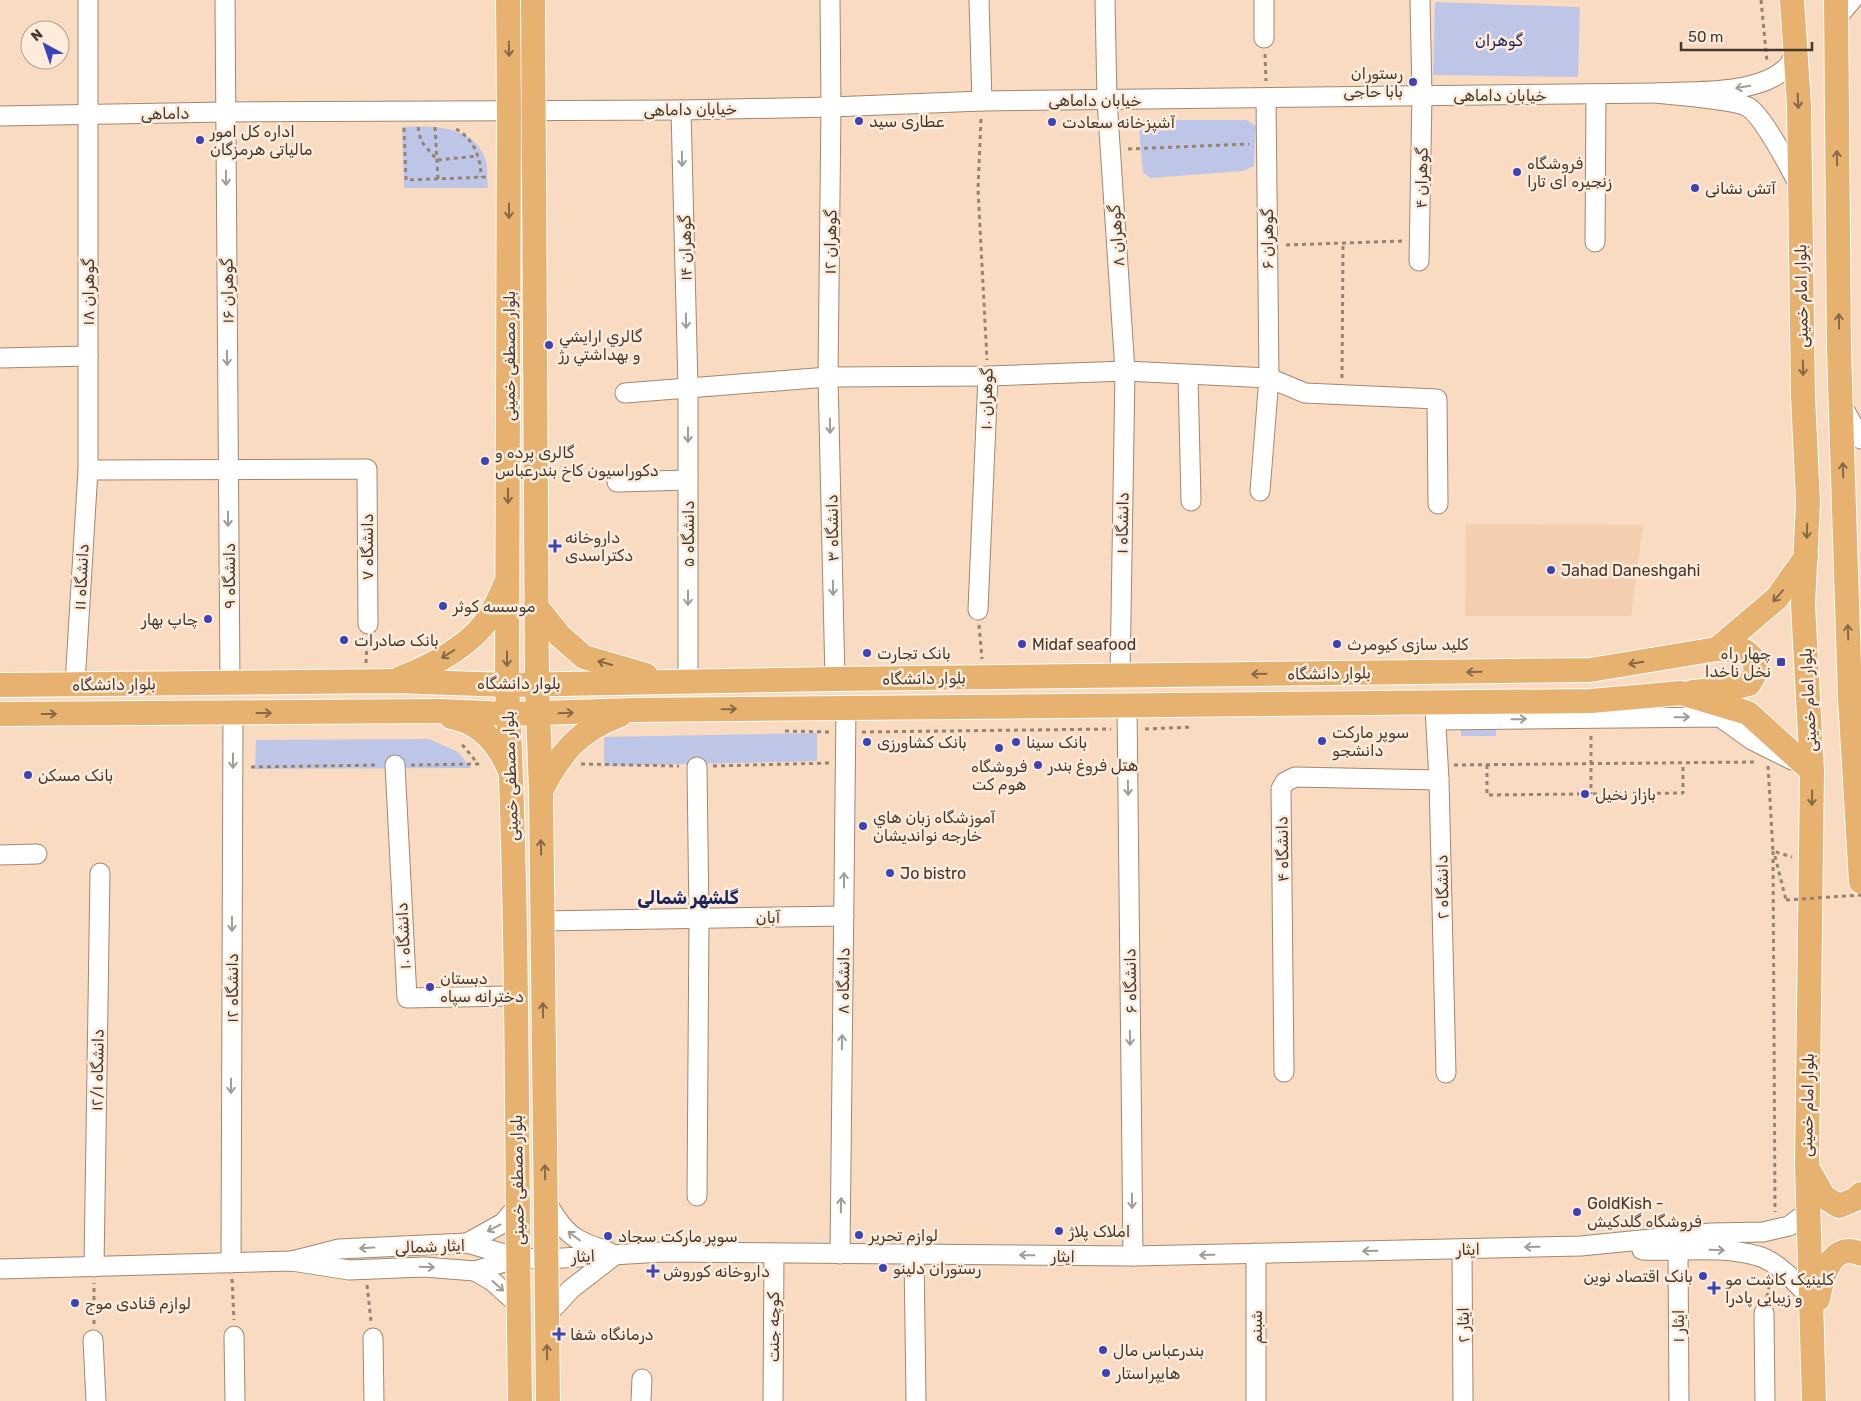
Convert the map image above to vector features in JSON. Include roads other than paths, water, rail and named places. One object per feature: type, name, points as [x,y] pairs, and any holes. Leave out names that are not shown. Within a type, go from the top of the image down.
[{"type":"main road","name":"بلوار مصطفی خمینی","points":[[508,0],[507,685],[516,996],[520,1401]]},
{"type":"main road","name":"بلوار مصطفی خمینی","points":[[533,0],[536,606],[541,790],[548,1401]]},
{"type":"main road","name":"بلوار امام خمینی","points":[[1792,0],[1798,104],[1803,396],[1808,502],[1803,605],[1812,771],[1807,1165],[1814,1401]]},
{"type":"main road","points":[[1836,9],[1841,404],[1850,698],[1861,882]]},
{"type":"main road","points":[[1717,649],[1776,598],[1806,557]]},
{"type":"main road","points":[[393,681],[423,670],[470,638],[485,623],[497,604],[508,576]]},
{"type":"main road","points":[[536,606],[560,636],[584,657],[678,681]]},
{"type":"main road","name":"بلوار دانشگاه","points":[[0,685],[365,681],[507,685],[678,681],[1590,670],[1717,649],[1745,651],[1754,659],[1756,672],[1749,684],[1734,688],[1590,701],[1435,711],[1127,705],[509,714],[417,712],[0,714]]},
{"type":"main road","name":"بلوار دانشگاه","points":[[1682,693],[1748,713],[1812,771]]},
{"type":"main road","points":[[541,790],[555,764],[578,737],[602,722],[630,711]]},
{"type":"main road","points":[[417,712],[455,718],[478,728],[494,742],[505,760],[511,776]]},
{"type":"main road","points":[[1807,1165],[1814,1183],[1824,1197],[1839,1206],[1856,1199],[1861,1194]]},
{"type":"main road","points":[[1812,1326],[1822,1279],[1830,1260],[1840,1253],[1853,1250],[1861,1254]]},
{"type":"street","name":"گوهران ۱۸","points":[[88,0],[88,470]]},
{"type":"street","name":"گوهران ۱۶","points":[[225,0],[228,470]]},
{"type":"street","name":"گوهران ۱۲","points":[[828,377],[831,107],[830,0]]},
{"type":"street","points":[[979,0],[982,101]]},
{"type":"street","name":"گوهران ۸","points":[[1106,0],[1107,100],[1124,371]]},
{"type":"street","points":[[1264,0],[1264,38]]},
{"type":"street","name":"گوهران ۴","points":[[1419,261],[1422,95],[1420,0]]},
{"type":"street","points":[[1836,9],[1852,0]]},
{"type":"street","name":"خیابان داماهی","points":[[509,110],[681,110],[982,101],[1656,93],[1744,88],[1769,80],[1787,69],[1795,52]]},
{"type":"street","name":"خیابان داماهی","points":[[1656,93],[1729,102],[1749,108],[1774,139],[1799,185]]},
{"type":"street","points":[[1595,242],[1596,94]]},
{"type":"street","name":"گوهران ۶","points":[[1260,491],[1269,378],[1266,99]]},
{"type":"street","name":"داماهی","points":[[0,116],[225,112],[404,117],[509,110]]},
{"type":"street","name":"گوهران ۱۴","points":[[681,110],[688,387]]},
{"type":"street","points":[[0,358],[88,356]]},
{"type":"street","points":[[625,393],[828,377],[988,376],[1124,371],[1269,378],[1304,393],[1437,399],[1438,504]]},
{"type":"street","name":"دانشگاه ۱","points":[[1120,676],[1124,371]]},
{"type":"street","points":[[1188,374],[1191,501]]},
{"type":"street","name":"گوهران ۱۰","points":[[978,610],[988,376]]},
{"type":"street","name":"دانشگاه ۳","points":[[828,377],[835,679]]},
{"type":"street","name":"دانشگاه ۵","points":[[678,681],[688,480],[688,387]]},
{"type":"street","points":[[1841,404],[1861,439]]},
{"type":"street","name":"دانشگاه ۷","points":[[228,470],[367,469],[368,624]]},
{"type":"street","points":[[88,470],[228,470]]},
{"type":"street","name":"دانشگاه ۱۱","points":[[75,684],[88,470]]},
{"type":"street","name":"دانشگاه ۹","points":[[228,470],[230,683]]},
{"type":"street","points":[[618,482],[688,480]]},
{"type":"street","points":[[1850,698],[1861,667]]},
{"type":"street","name":"دانشگاه ۶","points":[[1127,705],[1133,1256]]},
{"type":"street","name":"دانشگاه ۸","points":[[840,1254],[846,708]]},
{"type":"street","points":[[1435,711],[1591,718],[1720,716],[1752,740],[1812,771]]},
{"type":"street","name":"دانشگاه ۲","points":[[1435,711],[1439,773],[1446,1073]]},
{"type":"street","name":"دانشگاه ۱۲","points":[[231,1263],[232,713]]},
{"type":"street","name":"دانشگاه ۱۰","points":[[395,765],[407,998],[516,996]]},
{"type":"street","points":[[697,767],[699,918],[697,1196]]},
{"type":"street","name":"دانشگاه ۴","points":[[1284,1072],[1281,789],[1285,782],[1295,777],[1439,773]]},
{"type":"street","points":[[0,855],[37,854]]},
{"type":"street","name":"دانشگاه ۱۲/۱","points":[[94,1267],[100,873]]},
{"type":"street","name":"آبان","points":[[542,921],[844,916]]},
{"type":"street","points":[[545,1200],[561,1224],[578,1240],[615,1254]]},
{"type":"street","points":[[467,1243],[503,1223],[517,1207]]},
{"type":"street","name":"ایثار","points":[[518,1258],[662,1252],[1133,1256],[1581,1246],[1711,1233],[1763,1232],[1788,1226],[1808,1212]]},
{"type":"street","name":"ایثار شمالی","points":[[292,1262],[340,1250],[467,1243],[518,1258]]},
{"type":"street","name":"ایثار","points":[[1581,1246],[1678,1251],[1722,1250],[1759,1256],[1798,1283],[1811,1299]]},
{"type":"street","name":"ایثار ۲","points":[[1462,1249],[1464,1401]]},
{"type":"street","name":"ایثار ۱","points":[[1678,1251],[1679,1401]]},
{"type":"street","name":"کوچه جنت","points":[[773,1401],[774,1253]]},
{"type":"street","points":[[547,1315],[571,1289],[615,1254]]},
{"type":"street","points":[[914,1254],[916,1401]]},
{"type":"street","name":"شبنم","points":[[1256,1254],[1256,1401]]},
{"type":"street","name":"ایثار شمالی","points":[[0,1269],[292,1262],[349,1270],[424,1267],[474,1271],[518,1258]]},
{"type":"street","points":[[474,1271],[492,1281],[519,1305]]},
{"type":"street","points":[[1764,1313],[1764,1401]]},
{"type":"street","points":[[234,1336],[235,1401]]},
{"type":"street","points":[[373,1338],[374,1401]]},
{"type":"street","points":[[94,1340],[96,1401]]},
{"type":"street","points":[[642,1379],[642,1401]]},
{"type":"place","name":"رستوران بابا حاجی","points":[[1413,82]]},
{"type":"place","name":"عطاری سید","points":[[859,121]]},
{"type":"place","name":"آشپزخانه سعادت","points":[[1052,122]]},
{"type":"place","name":"اداره کل امور مالیاتی هرمزگان","points":[[200,140]]},
{"type":"place","name":"فروشگاه زنجیره ای تارا","points":[[1517,172]]},
{"type":"place","name":"آتش نشانی","points":[[1695,188]]},
{"type":"place","name":"گالري ارايشي و بهداشتي رژ","points":[[549,345]]},
{"type":"place","name":"گالری پرده و دکوراسیون کاخ بندرعباس","points":[[485,461]]},
{"type":"place","name":"داروخانه دکتراسدی","points":[[555,546]]},
{"type":"place","name":"Jahad Daneshgahi","points":[[1551,570]]},
{"type":"place","name":"موسسه کوثر","points":[[443,606]]},
{"type":"place","name":"چاپ بهار","points":[[208,619]]},
{"type":"place","name":"بانک صادرات","points":[[344,640]]},
{"type":"place","name":"Midaf seafood","points":[[1022,644]]},
{"type":"place","name":"کلید سازی کیومرث","points":[[1337,644]]},
{"type":"place","name":"بانک تجارت","points":[[867,653]]},
{"type":"place","name":"چهار راه نخل ناخدا","points":[[1781,662]]},
{"type":"place","name":"سوپر مارکت دانشجو","points":[[1322,741]]},
{"type":"place","name":"بانک کشاورزی","points":[[867,742]]},
{"type":"place","name":"بانک سینا","points":[[1016,742]]},
{"type":"place","name":"فروشگاه هوم کت","points":[[999,748]]},
{"type":"place","name":"هتل فروغ بندر","points":[[1038,765]]},
{"type":"place","name":"بانک مسکن","points":[[28,775]]},
{"type":"place","name":"بازار نخیل","points":[[1585,794]]},
{"type":"place","name":"آموزشگاه زبان هاي خارجه نوانديشان","points":[[863,826]]},
{"type":"place","name":"Jo bistro","points":[[890,873]]},
{"type":"place","name":"دبستان دخترانه سپاه","points":[[430,987]]},
{"type":"place","name":"GoldKish - فروشگاه گلدکیش","points":[[1577,1212]]},
{"type":"place","name":"املاک پلاژ","points":[[1059,1231]]},
{"type":"place","name":"لوازم تحریر","points":[[859,1235]]},
{"type":"place","name":"سوپر مارکت سجاد","points":[[608,1236]]},
{"type":"place","name":"رستوران دلینو","points":[[883,1268]]},
{"type":"place","name":"داروخانه کوروش","points":[[653,1271]]},
{"type":"place","name":"بانک اقتصاد نوین","points":[[1703,1276]]},
{"type":"place","name":"کلینیک کاشت مو و زیبایی پادرا","points":[[1714,1288]]},
{"type":"place","name":"لوازم قنادی موج","points":[[75,1303]]},
{"type":"place","name":"درمانگاه شفا","points":[[559,1334]]},
{"type":"place","name":"بندرعباس مال","points":[[1103,1350]]},
{"type":"place","name":"هایپراستار","points":[[1106,1373]]},
{"type":"district","name":"گلشهر شمالی","points":[[688,898]]},
{"type":"park label","name":"گوهران","points":[[1499,40]]}]
